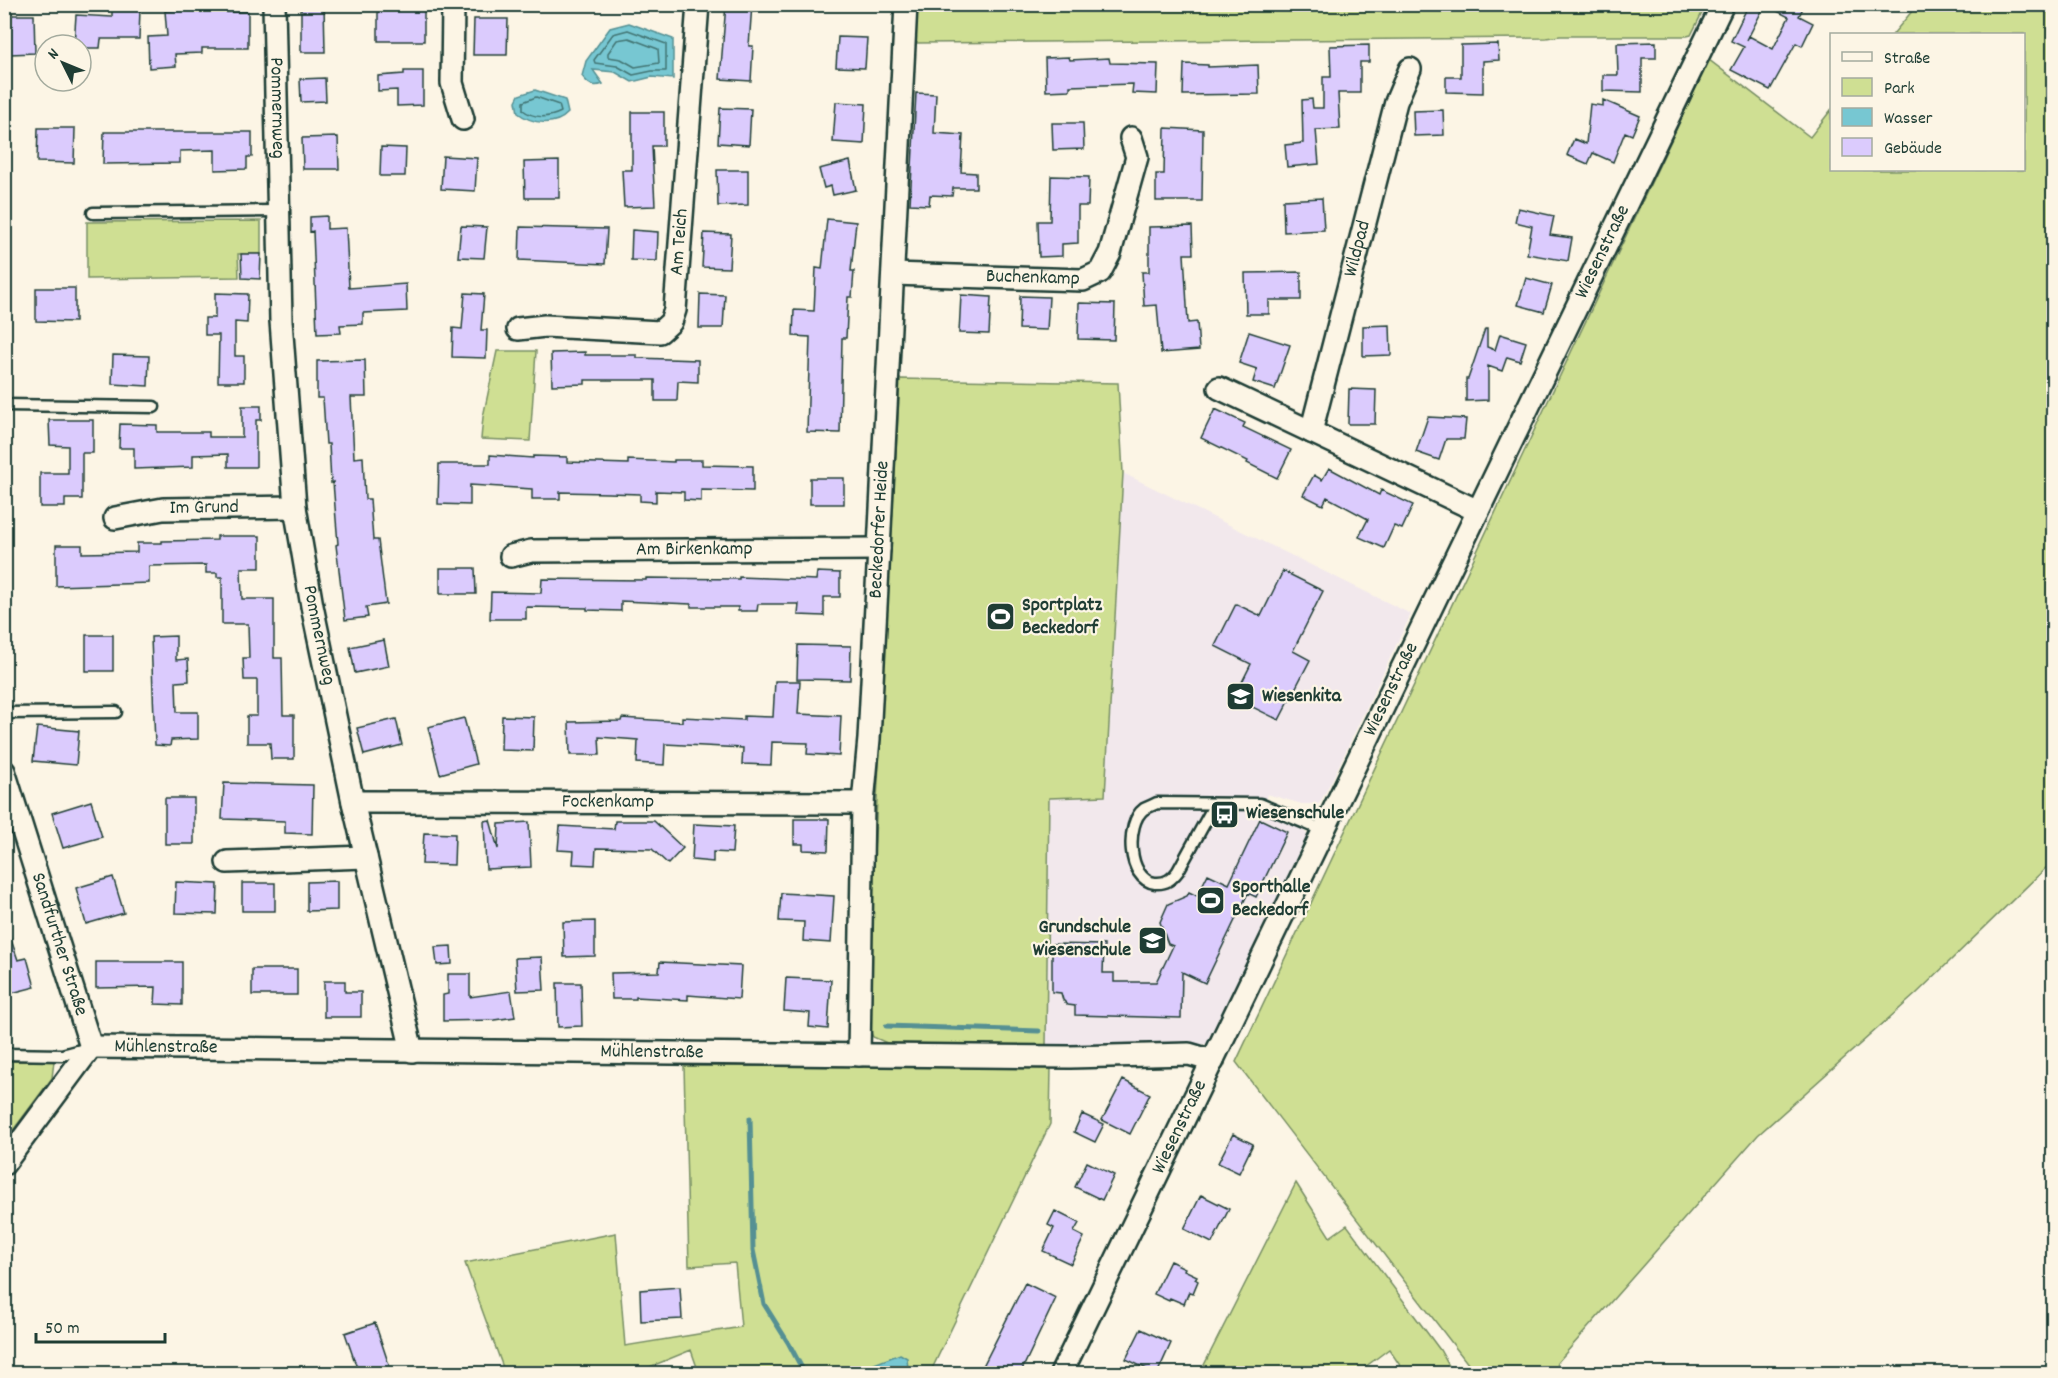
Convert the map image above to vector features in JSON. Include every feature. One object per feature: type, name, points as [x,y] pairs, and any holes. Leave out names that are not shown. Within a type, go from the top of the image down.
[{"type":"street","name":"Pommernweg","points":[[274,4],[281,321],[294,507],[353,802],[412,1052]]},
{"type":"street","points":[[453,4],[452,83],[463,119]]},
{"type":"street","name":"Am Teich","points":[[518,329],[545,326],[660,332],[671,322],[675,310],[698,4]]},
{"type":"street","name":"Beckedorfer Heide","points":[[859,1055],[863,802],[879,549],[906,4]]},
{"type":"street","name":"Wiesenstraße","points":[[1061,1374],[1723,4]]},
{"type":"street","name":"Wildpad","points":[[1311,432],[1396,102],[1410,69]]},
{"type":"street","name":"Buchenkamp","points":[[893,274],[1083,280],[1100,272],[1110,253],[1137,157],[1131,138]]},
{"type":"street","points":[[1219,388],[1478,511]]},
{"type":"street","name":"Im Grund","points":[[115,518],[163,509],[294,507]]},
{"type":"street","name":"Am Birkenkamp","points":[[511,556],[531,551],[879,549]]},
{"type":"street","name":"Sandfurther Straße","points":[[4,771],[91,1047]]},
{"type":"street","name":"Fockenkamp","points":[[353,802],[863,802]]},
{"type":"street","points":[[226,862],[366,857]]},
{"type":"street","points":[[4,1164],[91,1047]]},
{"type":"street","name":"Mühlenstraße","points":[[91,1047],[1070,1057],[1189,1054],[1213,1061]]},
{"type":"lane","points":[[93,213],[278,211]]},
{"type":"lane","points":[[4,405],[154,407]]},
{"type":"lane","points":[[4,713],[116,712]]},
{"type":"lane","points":[[1215,804],[1178,871],[1170,880],[1159,884],[1142,878],[1135,869],[1133,861],[1132,833],[1136,820],[1143,810],[1157,803],[1260,804],[1324,831]]},
{"type":"lane","points":[[4,1054],[62,1056],[91,1047]]},
{"type":"shaded area","points":[[1123,473],[1411,614],[1319,804],[1302,804],[1267,794],[1262,810],[1301,827],[1307,835],[1206,1044],[1046,1046],[1049,797],[1105,796]]},
{"type":"green space","points":[[917,4],[1706,5],[1691,35],[1687,36],[915,43]]},
{"type":"green space","points":[[1918,4],[2053,5],[2053,861],[1916,994],[1758,1135],[1557,1363],[1560,1373],[1475,1373],[1236,1062],[1709,60],[1810,137],[1830,111],[1830,171],[2025,171],[2025,33],[1894,33]]},
{"type":"green space","points":[[261,221],[261,254],[238,254],[239,277],[87,279],[87,222]]},
{"type":"green space","points":[[497,351],[536,351],[530,441],[481,439],[483,417]]},
{"type":"green space","name":"Sportplatz Beckedorf","points":[[900,379],[1118,383],[1123,473],[1105,796],[1049,798],[1046,1046],[887,1043],[873,1037],[865,1019]]},
{"type":"green space","points":[[5,1061],[54,1061],[52,1078],[5,1141]]},
{"type":"green space","points":[[684,1066],[1051,1067],[1050,1124],[930,1373],[699,1373],[691,1350],[635,1373],[505,1373],[465,1263],[616,1233],[625,1346],[741,1327],[735,1263],[689,1266]]},
{"type":"green space","points":[[1296,1183],[1330,1237],[1347,1225],[1440,1350],[1453,1373],[1405,1373],[1389,1349],[1357,1373],[1200,1373]]},
{"type":"water","points":[[629,23],[673,39],[673,79],[652,77],[632,82],[615,72],[593,70],[603,84],[596,86],[589,83],[582,76],[586,61],[610,28]]},
{"type":"water","points":[[535,90],[565,100],[568,113],[557,120],[537,122],[518,113],[516,101],[519,95]]},
{"type":"water","points":[[900,1354],[907,1358],[906,1373],[851,1373]]},
{"type":"building","points":[[301,4],[324,4],[325,52],[301,52]]},
{"type":"building","points":[[378,4],[424,5],[424,41],[378,41]]},
{"type":"building","points":[[726,4],[752,4],[749,46],[753,46],[751,81],[720,79]]},
{"type":"building","points":[[1749,4],[1805,4],[1799,16],[1813,23],[1802,46],[1796,43],[1770,90],[1731,70],[1744,47],[1731,41]],"holes":[[[1765,5],[1789,17],[1773,49],[1749,36]]]},
{"type":"building","points":[[112,8],[140,8],[139,39],[101,39],[100,48],[93,48],[93,33],[75,33],[76,15],[112,17]]},
{"type":"building","points":[[214,8],[214,12],[248,12],[248,48],[202,48],[202,53],[175,54],[176,66],[149,68],[148,37],[167,36],[165,11]]},
{"type":"building","points":[[4,15],[34,15],[33,53],[10,54],[9,39],[4,39]]},
{"type":"building","points":[[474,19],[508,19],[507,55],[473,55]]},
{"type":"building","points":[[838,37],[867,38],[865,68],[836,67]]},
{"type":"building","points":[[1656,42],[1656,58],[1642,58],[1642,92],[1603,91],[1603,75],[1618,75],[1617,43]]},
{"type":"building","points":[[1498,44],[1499,60],[1483,61],[1483,93],[1446,92],[1446,77],[1461,77],[1461,45]]},
{"type":"building","points":[[1369,45],[1369,62],[1360,62],[1360,93],[1338,93],[1340,129],[1316,130],[1319,164],[1287,167],[1285,145],[1303,143],[1302,100],[1312,99],[1313,108],[1323,108],[1323,77],[1331,77],[1330,46]]},
{"type":"building","points":[[1069,57],[1070,60],[1109,58],[1110,63],[1158,64],[1157,94],[1132,93],[1133,84],[1070,86],[1070,90],[1046,91],[1045,58]]},
{"type":"building","points":[[1184,64],[1208,65],[1208,67],[1258,65],[1259,94],[1183,95]]},
{"type":"building","points":[[404,71],[423,71],[423,105],[397,106],[397,90],[378,91],[378,76],[404,74]]},
{"type":"building","points":[[325,78],[326,101],[301,102],[300,79]]},
{"type":"building","points":[[916,93],[936,94],[934,133],[963,135],[961,172],[976,173],[976,188],[953,188],[952,196],[930,195],[929,205],[910,204]]},
{"type":"building","points":[[1603,100],[1640,116],[1632,135],[1625,132],[1613,162],[1593,153],[1588,164],[1567,155],[1574,139],[1586,144],[1590,104],[1603,106]]},
{"type":"building","points":[[836,102],[866,104],[864,144],[833,142]]},
{"type":"building","points":[[720,108],[751,109],[749,145],[718,143]]},
{"type":"building","points":[[1443,110],[1444,135],[1414,136],[1413,111]]},
{"type":"building","points":[[632,112],[664,112],[664,146],[652,146],[655,206],[624,207],[622,170],[632,170]]},
{"type":"building","points":[[1052,123],[1083,123],[1084,149],[1053,150]]},
{"type":"building","points":[[38,128],[75,128],[74,163],[37,162]]},
{"type":"building","points":[[1165,128],[1203,130],[1202,201],[1156,201],[1156,174],[1164,174]]},
{"type":"building","points":[[104,132],[252,132],[252,157],[247,157],[247,169],[215,170],[215,150],[180,151],[180,163],[103,164]]},
{"type":"building","points":[[338,137],[339,169],[303,169],[302,138]]},
{"type":"building","points":[[381,147],[406,148],[405,176],[380,176]]},
{"type":"building","points":[[443,156],[477,158],[475,191],[441,189]]},
{"type":"building","points":[[559,161],[559,198],[525,198],[524,162]]},
{"type":"building","points":[[850,161],[856,190],[833,195],[831,186],[824,188],[819,169]]},
{"type":"building","points":[[717,170],[748,170],[748,205],[718,206]]},
{"type":"building","points":[[1051,176],[1089,177],[1088,206],[1078,206],[1078,243],[1062,244],[1062,256],[1039,257],[1038,221],[1050,221]]},
{"type":"building","points":[[1322,198],[1324,230],[1284,232],[1283,200]]},
{"type":"building","points":[[1518,208],[1554,216],[1550,235],[1572,238],[1568,261],[1527,254],[1532,226],[1515,222]]},
{"type":"building","points":[[327,216],[327,229],[346,228],[349,288],[406,284],[407,311],[363,313],[363,324],[340,325],[341,333],[317,334],[313,231],[310,232],[310,217]]},
{"type":"building","points":[[827,219],[856,222],[851,271],[854,271],[852,297],[848,297],[846,338],[842,338],[840,433],[807,432],[810,337],[793,336],[794,310],[814,311],[816,268],[822,269]]},
{"type":"building","points":[[461,226],[487,227],[484,258],[458,257]]},
{"type":"building","points":[[1192,226],[1193,254],[1184,254],[1188,323],[1197,322],[1199,350],[1161,353],[1157,305],[1144,306],[1142,272],[1149,272],[1149,227]]},
{"type":"building","points":[[520,227],[607,229],[605,264],[519,260]]},
{"type":"building","points":[[632,230],[658,232],[657,261],[631,260]]},
{"type":"building","points":[[704,233],[731,234],[729,268],[702,267]]},
{"type":"building","points":[[241,254],[261,254],[260,279],[242,278]]},
{"type":"building","points":[[1301,272],[1301,300],[1269,300],[1269,314],[1246,314],[1245,273]]},
{"type":"building","points":[[1526,278],[1552,285],[1544,312],[1518,305]]},
{"type":"building","points":[[36,288],[75,288],[75,322],[36,321]]},
{"type":"building","points":[[215,293],[248,294],[247,323],[235,322],[235,356],[244,356],[244,382],[218,382],[219,335],[205,335],[205,318],[215,318]]},
{"type":"building","points":[[465,293],[484,294],[481,330],[487,330],[486,358],[452,357],[453,328],[462,329]]},
{"type":"building","points":[[700,294],[725,295],[723,328],[699,328]]},
{"type":"building","points":[[961,295],[991,297],[989,334],[959,333]]},
{"type":"building","points":[[1020,296],[1049,297],[1047,330],[1019,329]]},
{"type":"building","points":[[1079,303],[1115,304],[1114,340],[1078,339]]},
{"type":"building","points":[[1390,325],[1391,355],[1363,356],[1363,326]]},
{"type":"building","points":[[1485,329],[1487,329],[1487,347],[1495,350],[1500,334],[1526,342],[1520,361],[1507,357],[1502,371],[1488,366],[1488,400],[1466,401],[1466,379],[1468,379]]},
{"type":"building","points":[[1249,332],[1290,345],[1275,389],[1253,382],[1257,369],[1239,363]]},
{"type":"building","points":[[585,352],[585,355],[637,355],[637,358],[698,360],[698,382],[678,381],[677,401],[655,401],[655,380],[585,380],[585,384],[552,385],[551,353]]},
{"type":"building","points":[[113,355],[149,356],[148,386],[112,384]]},
{"type":"building","points":[[365,360],[366,397],[351,397],[354,458],[363,457],[365,499],[370,499],[373,540],[378,540],[386,604],[366,607],[368,617],[345,620],[336,545],[338,544],[329,444],[326,444],[323,398],[317,398],[317,361]]},
{"type":"building","points":[[1349,389],[1376,390],[1375,424],[1348,424]]},
{"type":"building","points":[[242,406],[261,406],[261,420],[256,420],[256,467],[228,467],[228,454],[193,455],[193,467],[134,469],[134,448],[119,448],[120,424],[157,425],[157,432],[209,432],[209,437],[242,437]]},
{"type":"building","points":[[1215,409],[1245,423],[1243,427],[1291,450],[1277,478],[1201,438]]},
{"type":"building","points":[[1428,417],[1466,419],[1464,439],[1446,439],[1439,460],[1416,452]]},
{"type":"building","points":[[49,420],[93,420],[93,453],[82,453],[82,499],[65,499],[65,507],[40,507],[40,473],[68,473],[68,446],[50,445]]},
{"type":"building","points":[[490,455],[533,458],[533,456],[567,457],[567,462],[628,464],[628,460],[674,462],[674,460],[702,460],[702,465],[753,466],[753,491],[701,490],[701,501],[684,500],[684,492],[656,491],[656,502],[640,501],[640,494],[608,493],[560,492],[560,499],[532,499],[532,489],[470,485],[470,505],[438,504],[439,464],[490,464]]},
{"type":"building","points":[[1329,468],[1379,495],[1381,490],[1413,505],[1402,529],[1394,526],[1384,548],[1359,537],[1368,519],[1327,497],[1323,505],[1303,495],[1314,475],[1322,480]]},
{"type":"building","points":[[810,478],[844,478],[844,504],[810,504]]},
{"type":"building","points":[[217,536],[260,536],[260,568],[241,568],[242,599],[274,599],[274,658],[282,658],[283,715],[294,715],[294,759],[271,759],[270,743],[247,743],[247,716],[257,716],[257,680],[244,680],[243,658],[249,658],[248,624],[222,624],[222,577],[217,577],[217,573],[206,573],[206,565],[149,566],[149,583],[56,586],[56,545],[82,545],[82,553],[137,552],[137,543],[217,540]]},
{"type":"building","points":[[440,568],[475,568],[476,594],[440,594]]},
{"type":"building","points":[[1283,571],[1323,591],[1293,651],[1310,660],[1279,720],[1234,698],[1251,664],[1215,646],[1236,604],[1261,616]]},
{"type":"building","points":[[817,572],[840,573],[840,597],[824,597],[824,616],[798,615],[799,604],[758,604],[757,611],[738,611],[738,607],[691,607],[691,604],[621,601],[621,611],[526,607],[526,619],[490,619],[491,592],[541,593],[542,579],[646,580],[646,578],[739,579],[739,577],[816,580]]},
{"type":"building","points":[[86,635],[113,635],[113,671],[86,671]]},
{"type":"building","points":[[176,636],[176,660],[188,659],[189,681],[176,682],[177,712],[198,712],[198,739],[171,740],[170,746],[155,745],[151,637]]},
{"type":"building","points":[[384,640],[389,666],[355,673],[350,647]]},
{"type":"building","points":[[798,645],[851,646],[850,680],[797,679]]},
{"type":"building","points":[[775,681],[800,681],[798,714],[841,716],[839,756],[807,754],[808,743],[772,742],[771,765],[742,764],[743,748],[665,744],[664,765],[637,763],[638,740],[599,737],[600,755],[570,755],[569,722],[621,721],[622,718],[682,722],[682,717],[744,720],[744,716],[773,717]]},
{"type":"building","points":[[502,716],[534,717],[533,751],[501,750]]},
{"type":"building","points":[[464,718],[476,764],[440,774],[428,727]]},
{"type":"building","points":[[396,719],[402,745],[364,755],[357,728]]},
{"type":"building","points":[[37,727],[79,731],[76,765],[33,761]]},
{"type":"building","points":[[224,783],[313,785],[312,834],[285,833],[285,821],[222,819]]},
{"type":"building","points":[[165,798],[194,798],[194,844],[165,844]]},
{"type":"building","points":[[91,801],[102,837],[63,848],[52,813]]},
{"type":"building","points":[[794,819],[829,819],[828,851],[803,850],[803,844],[794,844]]},
{"type":"building","points":[[1260,819],[1287,832],[1256,897],[1248,893],[1205,983],[1182,972],[1181,1018],[1075,1015],[1075,1006],[1068,1005],[1061,993],[1052,992],[1052,944],[1104,945],[1103,973],[1114,973],[1114,982],[1156,982],[1173,946],[1168,944],[1160,922],[1168,904],[1187,896],[1189,892],[1197,896],[1208,874],[1229,884]]},
{"type":"building","points":[[490,820],[498,849],[499,824],[529,822],[531,867],[486,869],[484,821]]},
{"type":"building","points":[[615,821],[654,821],[683,848],[668,864],[652,849],[596,848],[595,865],[573,864],[574,851],[558,850],[560,826],[614,829]]},
{"type":"building","points":[[694,824],[734,826],[732,853],[713,852],[713,862],[692,860]]},
{"type":"building","points":[[424,833],[455,834],[454,865],[422,864]]},
{"type":"building","points":[[113,877],[124,913],[86,924],[76,888]]},
{"type":"building","points":[[337,881],[337,910],[307,911],[307,882]]},
{"type":"building","points":[[176,882],[218,884],[217,914],[175,913]]},
{"type":"building","points":[[242,883],[275,883],[275,911],[242,911]]},
{"type":"building","points":[[781,893],[834,896],[831,943],[803,941],[804,922],[779,921]]},
{"type":"building","points":[[595,921],[595,956],[564,957],[563,922]]},
{"type":"building","points":[[4,928],[7,928],[18,960],[27,958],[35,987],[4,995]]},
{"type":"building","points":[[451,946],[452,964],[437,965],[435,947]]},
{"type":"building","points":[[542,957],[544,990],[517,991],[515,958]]},
{"type":"building","points":[[96,962],[182,962],[182,1005],[155,1004],[156,987],[96,988]]},
{"type":"building","points":[[660,962],[741,966],[739,999],[688,995],[688,1000],[636,997],[636,999],[612,999],[611,973],[659,972]]},
{"type":"building","points":[[252,969],[297,969],[297,995],[252,995]]},
{"type":"building","points":[[448,974],[470,974],[470,997],[511,991],[515,1017],[494,1020],[443,1021],[443,995],[448,994]]},
{"type":"building","points":[[786,978],[831,980],[828,1029],[809,1027],[810,1013],[784,1011]]},
{"type":"building","points":[[324,981],[345,981],[345,992],[361,992],[361,1017],[324,1017]]},
{"type":"building","points":[[557,983],[581,983],[582,1026],[558,1027]]},
{"type":"building","points":[[1123,1080],[1150,1094],[1130,1134],[1102,1120]]},
{"type":"building","points":[[1082,1114],[1104,1124],[1095,1142],[1074,1132]]},
{"type":"building","points":[[1233,1134],[1253,1144],[1239,1173],[1218,1163]]},
{"type":"building","points":[[1087,1162],[1114,1175],[1102,1200],[1075,1187]]},
{"type":"building","points":[[1201,1195],[1229,1209],[1212,1243],[1184,1229]]},
{"type":"building","points":[[1055,1211],[1079,1223],[1074,1232],[1084,1237],[1071,1264],[1043,1251],[1054,1228],[1048,1225]]},
{"type":"building","points":[[1170,1261],[1197,1276],[1195,1279],[1198,1281],[1193,1293],[1189,1292],[1184,1304],[1170,1298],[1169,1301],[1154,1294]]},
{"type":"building","points":[[1025,1283],[1056,1298],[1020,1374],[979,1374]]},
{"type":"building","points":[[680,1287],[682,1319],[641,1321],[640,1290]]},
{"type":"building","points":[[375,1323],[392,1374],[359,1374],[345,1333]]},
{"type":"building","points":[[1141,1329],[1171,1343],[1157,1374],[1126,1359]]},
{"type":"waterway","points":[[886,1026],[1039,1031]]},
{"type":"waterway","points":[[750,1118],[753,1250],[764,1304],[805,1374]]},
{"type":"place","name":"Sportplatz Beckedorf","points":[[1001,617]]},
{"type":"place","name":"Wiesenkita","points":[[1241,697]]},
{"type":"place","name":"Wiesenschule","points":[[1225,814]]},
{"type":"place","name":"Sporthalle Beckedorf","points":[[1211,900]]},
{"type":"place","name":"Grundschule Wiesenschule","points":[[1152,940]]}]
